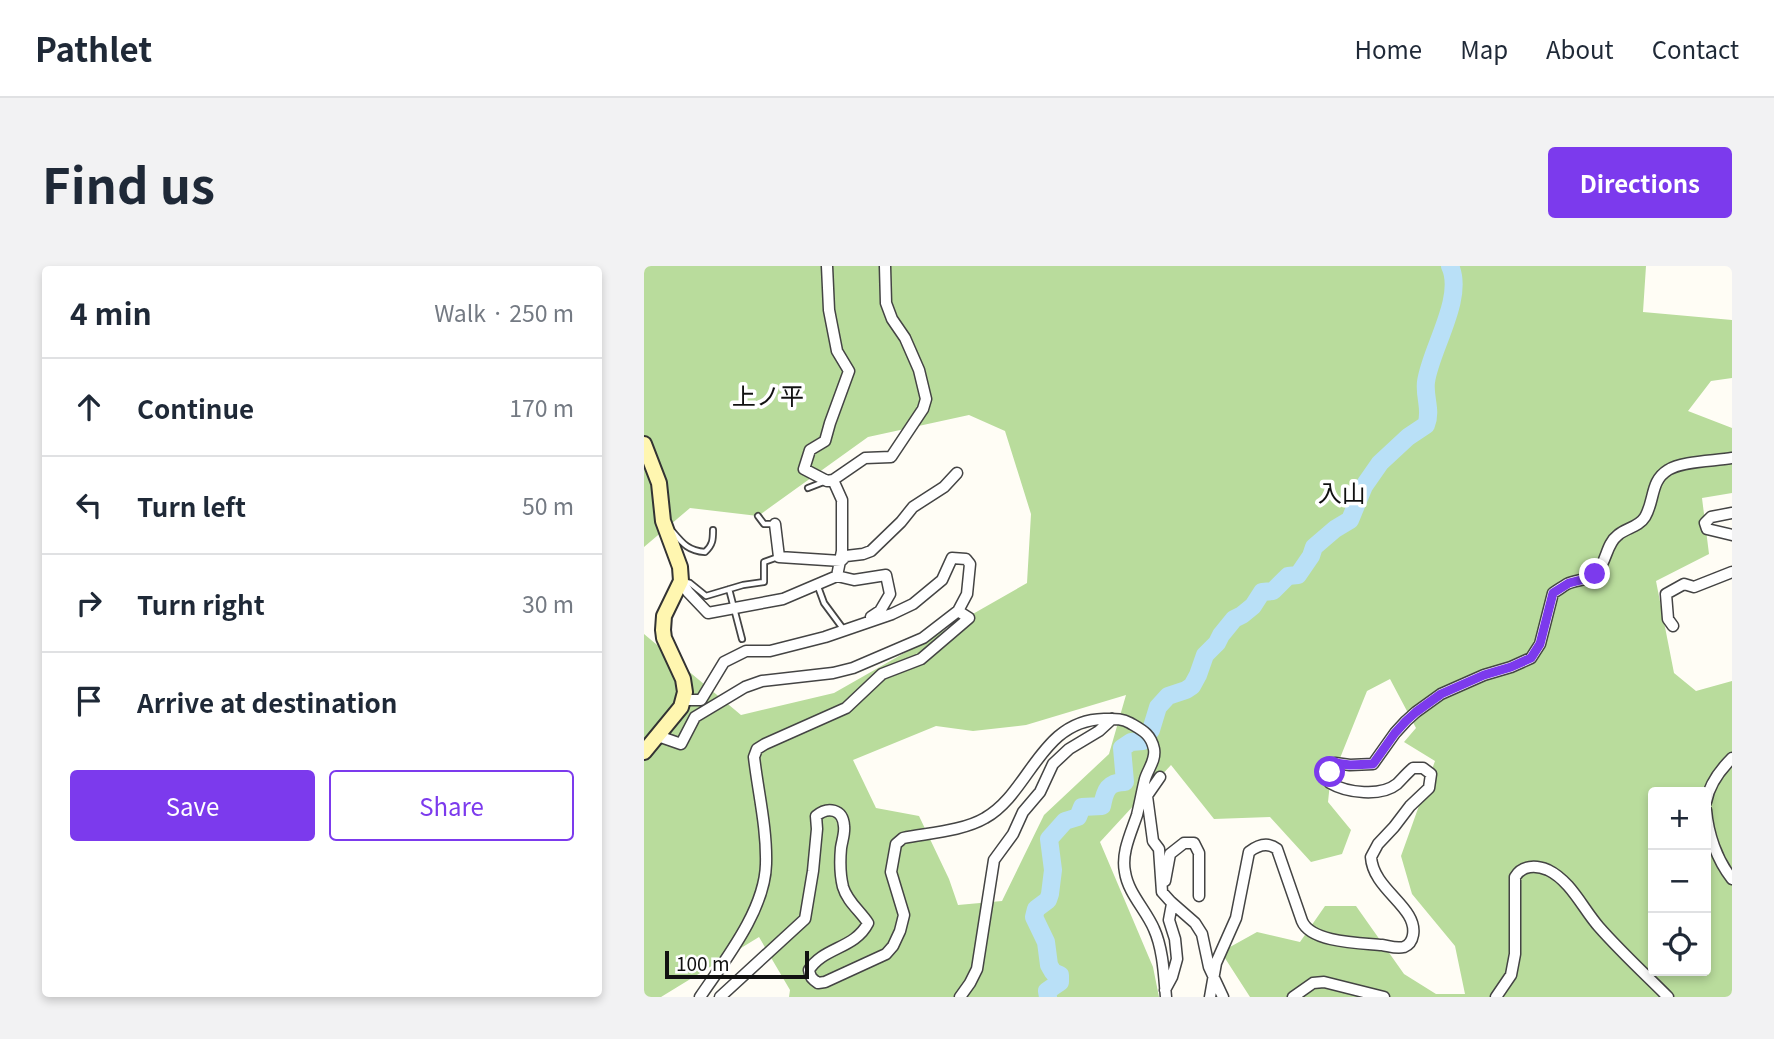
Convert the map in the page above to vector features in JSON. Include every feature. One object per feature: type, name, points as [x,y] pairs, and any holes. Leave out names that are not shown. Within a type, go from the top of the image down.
[{"type":"main road","points":[[644,444],[659,483],[663,521],[680,567],[681,581],[664,616],[663,630],[683,679],[685,692],[681,707],[644,752]]},
{"type":"street","points":[[827,266],[829,310],[837,351],[849,372],[825,441],[810,450],[804,469],[830,480],[842,500],[841,561],[837,576]]},
{"type":"street","points":[[830,480],[865,458],[891,457],[923,409],[926,399],[919,370],[886,303],[885,266]]},
{"type":"street","points":[[1210,997],[1216,963],[1236,918],[1249,852],[1260,845],[1278,849],[1302,921],[1314,934],[1350,943],[1398,947],[1410,943],[1413,922],[1375,875],[1371,857],[1378,844],[1429,788],[1431,774],[1423,768],[1413,768],[1387,790],[1364,792],[1340,789],[1330,783],[1332,767],[1335,763],[1373,764],[1406,721],[1441,694],[1531,658],[1540,644],[1553,593],[1569,583],[1595,574],[1614,538],[1643,520],[1653,488],[1662,474],[1678,465],[1732,458]]},
{"type":"street","points":[[775,524],[779,557],[841,561],[846,556],[871,551],[913,507],[944,487],[957,473]]},
{"type":"street","points":[[1732,513],[1711,517],[1705,523],[1707,529],[1732,535]]},
{"type":"street","points":[[658,736],[681,744],[695,716],[745,687],[762,681],[833,673],[853,668],[923,638],[958,611],[967,594],[970,564],[966,559],[952,558],[942,580],[914,604],[892,614],[770,651],[746,651],[724,662],[701,700],[683,700]]},
{"type":"street","points":[[1673,626],[1668,619],[1666,594],[1684,584],[1695,587],[1732,572]]},
{"type":"street","points":[[681,581],[708,613],[783,598],[837,576],[854,580],[886,575],[890,594],[880,611],[871,617],[869,622]]},
{"type":"street","points":[[700,997],[752,915],[763,884],[766,864],[754,757],[758,750],[765,744],[846,708],[882,674],[921,659],[969,618],[958,611]]},
{"type":"street","points":[[961,997],[977,969],[994,860],[1013,834],[1023,812],[1040,792],[1054,764],[1112,719]]},
{"type":"street","points":[[720,997],[805,919],[818,814],[832,810],[841,817],[845,825],[840,851],[843,886],[849,899],[868,923],[864,932],[856,939],[811,965],[811,979],[818,983],[886,954],[893,946],[904,915],[891,872],[898,841],[974,824],[987,817],[1003,804],[1056,737],[1088,720],[1112,719],[1122,719],[1147,733],[1154,751],[1154,760],[1146,777],[1124,855],[1125,873],[1130,887],[1154,930],[1166,994]]},
{"type":"street","points":[[1710,787],[1732,758]]},
{"type":"street","points":[[1138,809],[1160,776]]},
{"type":"street","points":[[1147,796],[1153,841],[1159,849],[1162,892],[1195,923],[1202,934],[1209,967],[1223,997]]},
{"type":"street","points":[[1711,833],[1721,863],[1732,879]]},
{"type":"street","points":[[1161,884],[1165,883],[1170,854],[1184,843],[1194,843],[1199,853],[1199,896]]},
{"type":"street","points":[[1496,997],[1511,975],[1515,954],[1515,877],[1521,870],[1534,867],[1547,869],[1560,877],[1596,924],[1668,997]]},
{"type":"street","points":[[1166,994],[1177,959],[1169,920],[1172,904]]},
{"type":"street","points":[[1293,997],[1313,984],[1325,982],[1384,997]]},
{"type":"lane","points":[[807,488],[830,480]]},
{"type":"lane","points":[[758,516],[764,524],[775,524]]},
{"type":"lane","points":[[663,521],[694,551],[705,552],[710,548],[713,530]]},
{"type":"lane","points":[[681,581],[690,583],[706,596],[764,582],[764,562],[779,557]]},
{"type":"lane","points":[[816,583],[824,603],[844,630]]},
{"type":"lane","points":[[729,589],[742,639]]},
{"type":"green space","points":[[644,266],[1646,266],[1643,312],[1732,320],[1732,378],[1711,381],[1688,411],[1732,428],[1732,493],[1702,498],[1709,554],[1656,581],[1674,673],[1696,691],[1732,681],[1732,997],[1250,997],[1221,952],[1257,932],[1300,942],[1325,906],[1356,906],[1404,974],[1436,994],[1465,994],[1455,946],[1412,894],[1401,856],[1435,761],[1404,742],[1416,728],[1390,679],[1367,691],[1330,783],[1328,802],[1351,830],[1342,854],[1311,862],[1270,817],[1214,819],[1171,765],[1100,842],[1153,967],[1159,997],[789,997],[790,990],[759,937],[661,997],[644,997],[644,634],[741,715],[834,693],[1027,583],[1031,514],[1005,431],[969,415],[868,437],[758,516],[690,508],[644,547]],"holes":[[[1126,695],[1109,754],[1044,815],[1002,901],[958,905],[949,879],[919,816],[876,808],[853,760],[936,726],[973,731],[1026,725]]]},
{"type":"waterway","points":[[1048,997],[1047,991],[1060,982],[1060,975],[1053,972],[1049,965],[1046,942],[1034,917],[1036,909],[1048,900],[1050,894],[1053,870],[1049,839],[1065,821],[1078,817],[1082,807],[1102,806],[1104,796],[1111,785],[1125,782],[1122,748],[1131,742],[1143,741],[1151,730],[1158,707],[1168,696],[1192,686],[1205,655],[1234,619],[1253,606],[1262,592],[1273,591],[1288,576],[1298,575],[1314,547],[1350,520],[1364,486],[1380,463],[1408,437],[1426,425],[1426,382],[1453,293],[1450,266]]},
{"type":"district","name":"上ノ平","points":[[768,394]]},
{"type":"district","name":"入山","points":[[1342,491]]},
{"type":"route","points":[[1330,772],[1335,763],[1373,764],[1406,721],[1441,694],[1531,658],[1540,644],[1553,593],[1569,583],[1595,574]]}]
